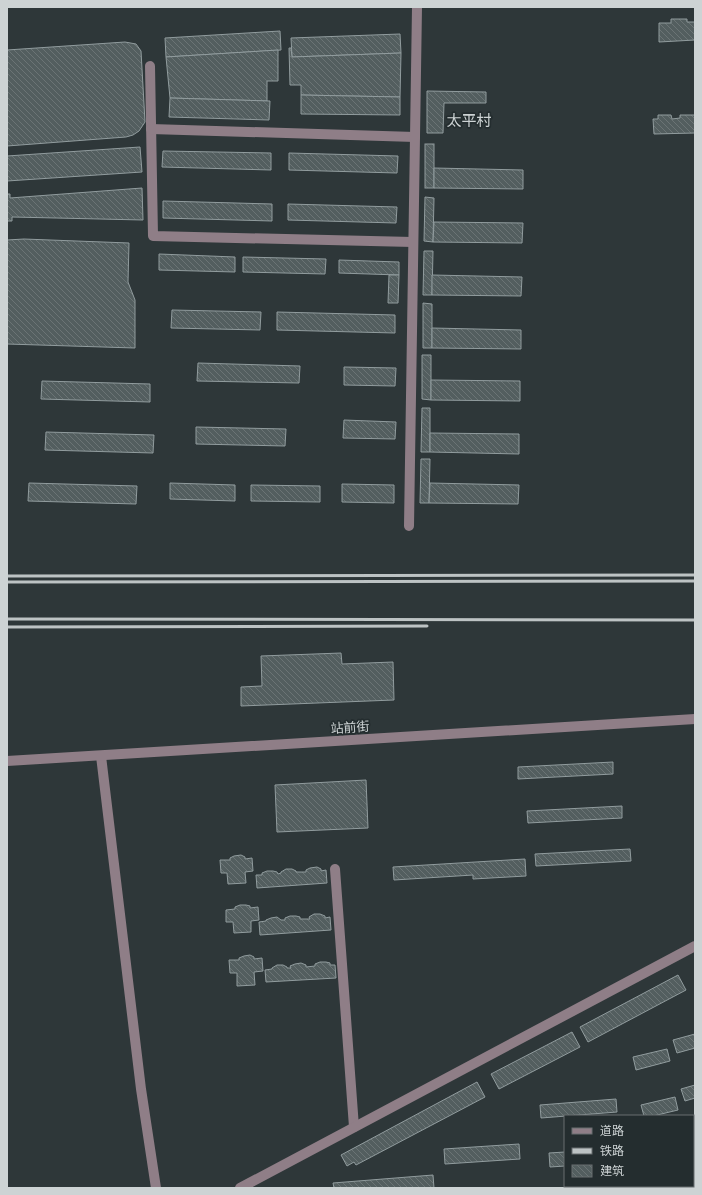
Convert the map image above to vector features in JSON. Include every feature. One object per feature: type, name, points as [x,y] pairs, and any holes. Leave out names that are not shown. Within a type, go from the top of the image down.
[{"type":"street","points":[[409,526],[417,7]]},
{"type":"street","points":[[150,66],[153,236],[413,242]]},
{"type":"street","points":[[151,129],[415,137]]},
{"type":"street","name":"站前街","points":[[7,762],[695,719]]},
{"type":"street","points":[[101,756],[140,1082],[156,1188]]},
{"type":"street","points":[[335,869],[354,1127]]},
{"type":"street","points":[[240,1188],[695,946]]},
{"type":"building","points":[[671,19],[687,19],[687,22],[695,22],[695,40],[659,42],[659,23],[671,23]]},
{"type":"building","points":[[280,31],[281,50],[166,57],[165,38]]},
{"type":"building","points":[[400,34],[401,53],[292,57],[291,38]]},
{"type":"building","points":[[125,42],[136,44],[141,51],[145,122],[139,131],[126,137],[7,146],[7,50]]},
{"type":"building","points":[[289,48],[291,48],[292,57],[401,53],[400,97],[301,95],[301,85],[290,85]]},
{"type":"building","points":[[278,50],[278,81],[267,81],[267,101],[170,98],[166,57]]},
{"type":"building","points":[[427,91],[486,92],[486,103],[444,103],[443,133],[427,133]]},
{"type":"building","points":[[301,95],[400,97],[400,115],[301,114]]},
{"type":"building","points":[[170,98],[270,101],[269,120],[169,117]]},
{"type":"building","points":[[658,115],[671,115],[672,119],[680,118],[680,115],[695,115],[695,133],[654,134],[653,119],[658,119]]},
{"type":"building","points":[[425,144],[434,144],[434,188],[425,188]]},
{"type":"building","points":[[140,147],[142,172],[7,181],[7,156]]},
{"type":"building","points":[[163,151],[271,153],[271,170],[162,167]]},
{"type":"building","points":[[289,153],[398,156],[397,173],[289,170]]},
{"type":"building","points":[[434,168],[523,170],[523,189],[434,188]]},
{"type":"building","points":[[142,188],[143,220],[12,217],[12,221],[7,221],[7,194],[10,194],[10,198]]},
{"type":"building","points":[[425,197],[434,198],[433,242],[424,241]]},
{"type":"building","points":[[163,201],[272,204],[272,221],[163,218]]},
{"type":"building","points":[[288,204],[397,207],[396,223],[288,220]]},
{"type":"building","points":[[434,222],[523,223],[522,243],[433,242]]},
{"type":"building","points":[[24,239],[129,243],[128,282],[135,300],[135,348],[7,344],[7,240]]},
{"type":"building","points":[[424,251],[433,251],[432,295],[423,295]]},
{"type":"building","points":[[159,254],[235,257],[235,272],[159,270]]},
{"type":"building","points":[[243,257],[326,259],[325,274],[243,272]]},
{"type":"building","points":[[339,260],[399,262],[399,275],[339,273]]},
{"type":"building","points":[[389,275],[399,275],[398,303],[388,303]]},
{"type":"building","points":[[432,275],[522,277],[521,296],[432,295]]},
{"type":"building","points":[[423,303],[432,304],[432,348],[423,348]]},
{"type":"building","points":[[172,310],[261,312],[260,330],[171,328]]},
{"type":"building","points":[[277,312],[395,315],[395,333],[277,330]]},
{"type":"building","points":[[432,328],[521,330],[521,349],[432,348]]},
{"type":"building","points":[[422,355],[431,355],[431,400],[422,399]]},
{"type":"building","points":[[198,363],[300,366],[299,383],[197,381]]},
{"type":"building","points":[[344,367],[396,368],[395,386],[344,385]]},
{"type":"building","points":[[431,380],[520,381],[520,401],[431,400]]},
{"type":"building","points":[[42,381],[150,384],[150,402],[41,399]]},
{"type":"building","points":[[422,408],[430,408],[430,452],[421,452]]},
{"type":"building","points":[[344,420],[396,422],[395,439],[343,438]]},
{"type":"building","points":[[196,427],[286,429],[285,446],[196,444]]},
{"type":"building","points":[[46,432],[154,435],[153,453],[45,450]]},
{"type":"building","points":[[430,433],[519,434],[519,454],[430,452]]},
{"type":"building","points":[[421,459],[430,459],[429,503],[420,503]]},
{"type":"building","points":[[29,483],[137,486],[136,504],[28,501]]},
{"type":"building","points":[[170,483],[235,485],[235,501],[170,499]]},
{"type":"building","points":[[430,483],[519,485],[518,504],[429,503]]},
{"type":"building","points":[[342,484],[394,485],[394,503],[342,502]]},
{"type":"building","points":[[251,485],[320,486],[320,502],[251,501]]},
{"type":"building","points":[[341,653],[342,664],[393,662],[394,700],[241,706],[241,687],[262,686],[261,656]]},
{"type":"building","points":[[613,762],[613,774],[518,779],[518,767]]},
{"type":"building","points":[[366,780],[368,828],[277,832],[275,785]]},
{"type":"building","points":[[622,806],[622,818],[528,823],[527,811]]},
{"type":"building","points":[[630,849],[631,861],[536,866],[535,854]]},
{"type":"building","points":[[241,855],[245,857],[245,859],[252,858],[253,871],[245,872],[246,883],[228,884],[227,873],[221,873],[220,860],[230,860],[230,858],[234,856]]},
{"type":"building","points":[[525,859],[526,876],[473,879],[473,875],[394,880],[393,867]]},
{"type":"building","points":[[317,867],[321,869],[321,871],[326,870],[327,883],[257,888],[256,875],[262,875],[262,873],[267,871],[277,872],[278,874],[286,869],[292,869],[296,872],[306,872],[306,870],[310,868]]},
{"type":"building","points":[[240,905],[250,906],[250,908],[258,907],[259,920],[251,921],[251,932],[234,933],[233,922],[226,922],[226,910],[235,909],[235,907]]},
{"type":"building","points":[[314,914],[320,914],[325,916],[325,918],[330,917],[331,930],[260,935],[259,922],[277,917],[281,920],[285,920],[285,918],[290,916],[300,917],[300,919],[310,919],[309,917]]},
{"type":"building","points":[[250,955],[254,957],[254,959],[262,958],[263,971],[254,972],[255,985],[237,986],[237,973],[230,973],[229,960],[239,960],[239,958]]},
{"type":"building","points":[[320,962],[335,965],[336,978],[266,982],[265,970],[272,969],[277,965],[283,965],[287,968],[291,968],[290,966],[301,963],[306,965],[306,967],[315,966],[315,964]]},
{"type":"building","points":[[678,975],[686,990],[588,1042],[580,1027]]},
{"type":"building","points":[[572,1032],[580,1047],[499,1089],[491,1074]]},
{"type":"building","points":[[695,1034],[695,1048],[677,1053],[673,1040]]},
{"type":"building","points":[[667,1049],[670,1061],[636,1070],[633,1057]]},
{"type":"building","points":[[477,1082],[485,1097],[356,1165],[354,1162],[347,1166],[341,1155]]},
{"type":"building","points":[[695,1085],[695,1098],[685,1101],[681,1089]]},
{"type":"building","points":[[675,1097],[678,1110],[657,1115],[644,1115],[641,1105]]},
{"type":"building","points":[[616,1099],[617,1112],[541,1118],[540,1105]]},
{"type":"building","points":[[519,1144],[520,1159],[445,1164],[444,1149]]},
{"type":"building","points":[[564,1152],[564,1166],[550,1167],[549,1153]]},
{"type":"building","points":[[433,1175],[434,1188],[334,1188],[333,1183]]},
{"type":"railway","points":[[7,576],[695,575]]},
{"type":"railway","points":[[7,582],[695,581]]},
{"type":"railway","points":[[7,619],[695,620]]},
{"type":"railway","points":[[7,627],[427,626]]},
{"type":"district","name":"太平村","points":[[469,121]]}]
